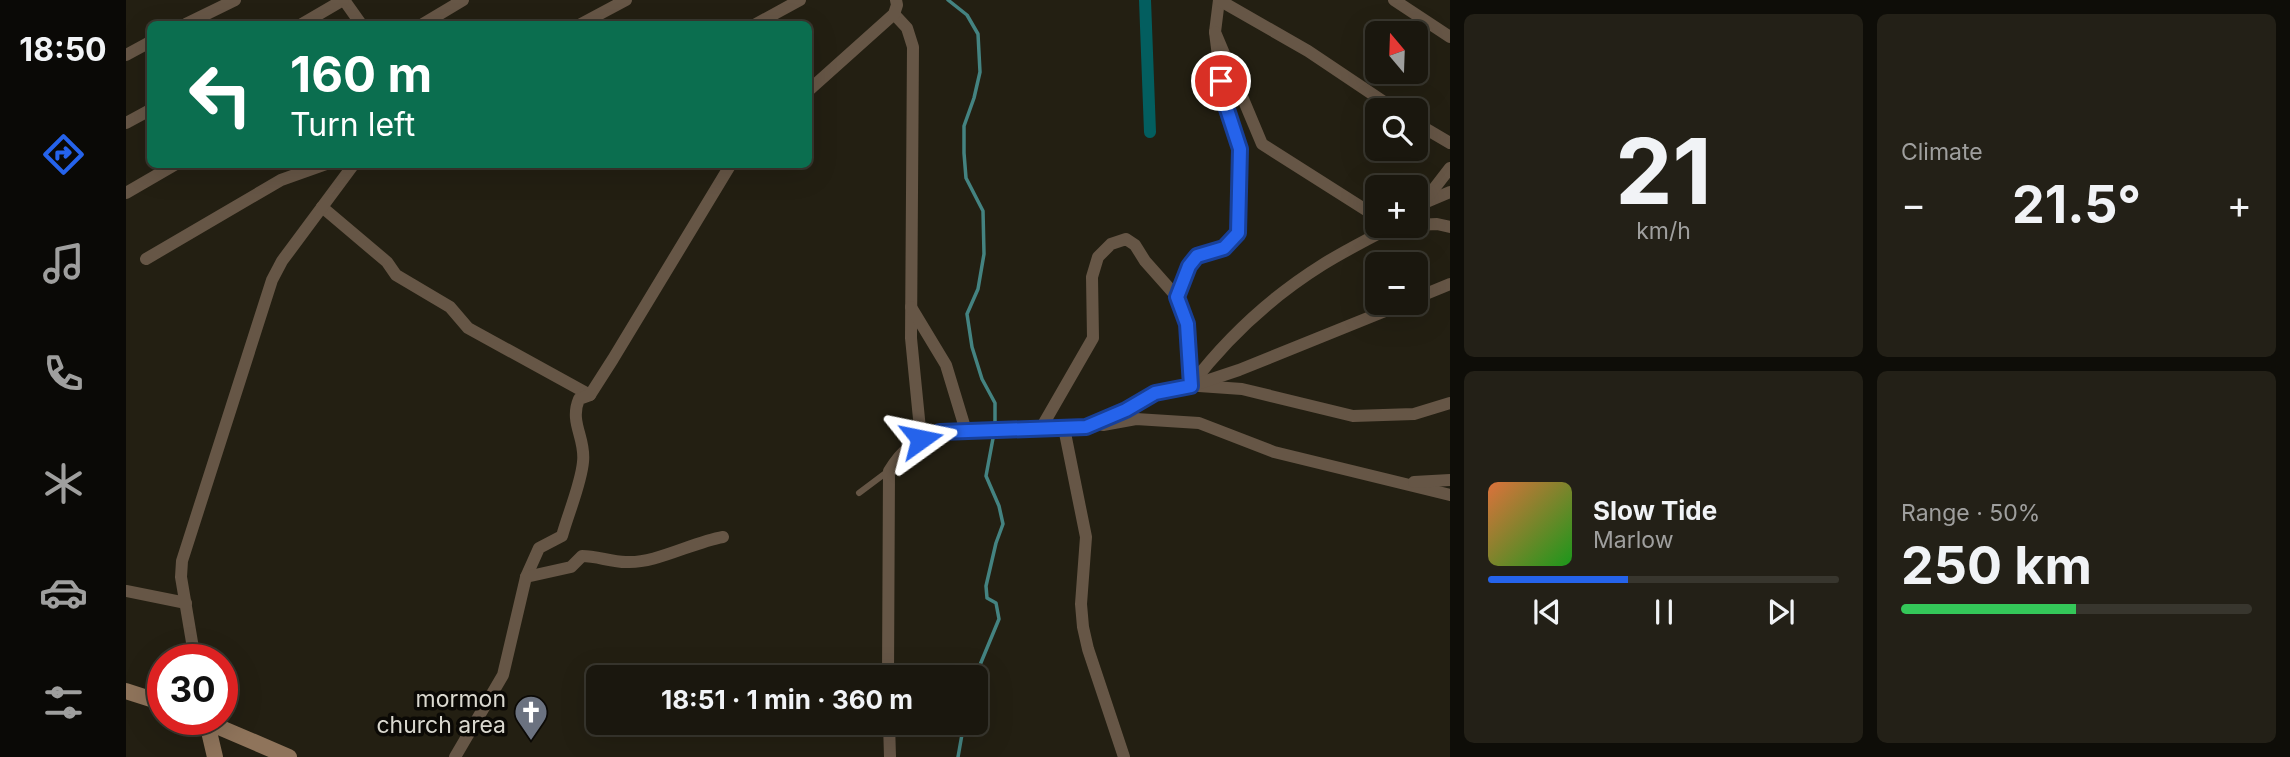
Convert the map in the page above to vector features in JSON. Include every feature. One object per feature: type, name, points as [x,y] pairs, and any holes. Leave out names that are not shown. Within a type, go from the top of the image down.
[{"type":"street","points":[[192,21],[235,0]]},
{"type":"street","points":[[307,21],[344,0],[359,21]]},
{"type":"street","points":[[428,21],[463,0]]},
{"type":"street","points":[[587,21],[626,0]]},
{"type":"street","points":[[762,21],[800,0]]},
{"type":"street","points":[[1177,297],[1189,266],[1197,256],[1224,248],[1238,233],[1240,149],[1223,97],[1215,32],[1219,0],[1308,51],[1378,98]]},
{"type":"street","points":[[1394,0],[1450,37]]},
{"type":"street","points":[[812,87],[895,7],[907,28],[913,47],[911,338],[921,439]]},
{"type":"street","points":[[1215,32],[1262,144],[1365,209]]},
{"type":"street","points":[[126,55],[147,44]]},
{"type":"street","points":[[126,123],[147,112]]},
{"type":"street","points":[[1428,130],[1450,143]]},
{"type":"street","points":[[126,193],[169,168]]},
{"type":"street","points":[[146,259],[281,180],[315,168]]},
{"type":"street","points":[[192,644],[181,577],[182,561],[272,280],[282,261],[351,168]]},
{"type":"street","points":[[455,757],[503,676],[526,577],[539,548],[562,536],[583,463],[583,444],[576,425],[579,399],[590,395],[729,168]]},
{"type":"street","points":[[1428,195],[1450,168]]},
{"type":"street","points":[[1428,202],[1450,192]]},
{"type":"street","points":[[322,206],[387,262],[397,275],[450,307],[468,328],[590,395]]},
{"type":"street","points":[[1428,225],[1450,227]]},
{"type":"street","points":[[1191,386],[1214,355],[1286,290],[1322,265],[1370,238]]},
{"type":"street","points":[[1040,430],[1093,338],[1092,277],[1098,257],[1111,244],[1126,239],[1135,245],[1145,261],[1177,297],[1187,324],[1191,386]]},
{"type":"street","points":[[1428,294],[1450,284]]},
{"type":"street","points":[[911,306],[946,365],[970,430]]},
{"type":"street","points":[[1086,427],[1126,410],[1155,393],[1191,386],[1238,370],[1375,315]]},
{"type":"street","points":[[1191,386],[1242,389],[1353,416],[1414,414],[1450,403]]},
{"type":"street","points":[[888,665],[889,471],[900,453],[921,439],[940,432],[1086,427],[1136,419],[1199,423],[1274,452],[1450,495]]},
{"type":"street","points":[[1064,428],[1086,537],[1081,604],[1083,627],[1124,757]]},
{"type":"street","points":[[1399,483],[1450,480]]},
{"type":"street","points":[[526,577],[571,566],[582,556],[626,563],[723,537]]},
{"type":"street","points":[[126,590],[186,603]]},
{"type":"street","points":[[126,691],[147,698]]},
{"type":"street","points":[[209,735],[215,757]]},
{"type":"street","points":[[238,735],[289,757]]},
{"type":"street","points":[[889,735],[890,757]]},
{"type":"lane","points":[[859,493],[889,471]]},
{"type":"waterway","points":[[948,0],[967,15],[978,34],[980,72],[964,126],[964,153],[966,178],[983,211],[984,254],[978,289],[967,314],[972,347],[982,379],[995,403],[995,426]]},
{"type":"waterway","points":[[1145,0],[1150,132]]},
{"type":"waterway","points":[[980,665],[999,619],[996,603],[987,598],[986,586],[1003,524],[999,506],[986,476],[994,433]]},
{"type":"waterway","points":[[958,757],[962,735]]},
{"type":"place","name":"mormon church area","points":[[531,742]]},
{"type":"route","points":[[921,439],[940,432],[1086,427],[1126,410],[1155,393],[1191,386],[1187,324],[1177,297],[1189,266],[1197,256],[1224,248],[1238,233],[1240,149],[1223,97],[1221,81]]}]
